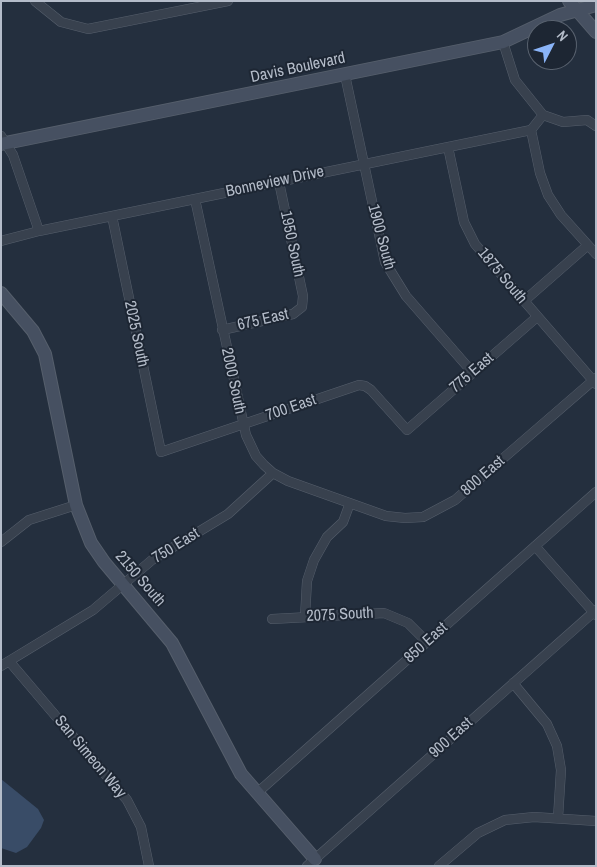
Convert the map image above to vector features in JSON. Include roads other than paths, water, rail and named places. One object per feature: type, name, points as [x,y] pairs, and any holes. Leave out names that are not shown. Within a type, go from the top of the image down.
[{"type":"street","points":[[35,1],[61,22],[88,29],[228,1]]},
{"type":"street","points":[[573,5],[596,32]]},
{"type":"street","name":"Davis Boulevard","points":[[3,141],[345,75],[503,42],[573,5],[596,5]]},
{"type":"street","points":[[503,42],[515,80],[543,115],[563,122],[587,120],[596,126]]},
{"type":"street","name":"1900 South","points":[[345,75],[382,250],[391,274],[406,296],[473,373]]},
{"type":"street","points":[[543,115],[531,130],[540,173],[548,195],[562,215],[596,254]]},
{"type":"street","name":"Bonneview Drive","points":[[1,242],[39,231],[531,130]]},
{"type":"street","points":[[3,141],[13,155],[39,231]]},
{"type":"street","name":"1875 South","points":[[448,147],[464,222],[469,234],[482,254],[595,381]]},
{"type":"street","name":"1950 South","points":[[279,182],[303,296],[302,307]]},
{"type":"street","name":"2000 South","points":[[195,199],[242,424],[256,456],[273,473],[350,503]]},
{"type":"street","name":"2025 South","points":[[112,216],[161,452]]},
{"type":"street","points":[[524,301],[588,245]]},
{"type":"street","name":"2150 South","points":[[1,293],[33,331],[45,354],[76,506],[91,543],[172,642],[235,765],[315,863]]},
{"type":"street","name":"675 East","points":[[222,330],[293,314],[302,307]]},
{"type":"street","name":"775 East","points":[[365,386],[371,390],[407,430],[537,317]]},
{"type":"street","name":"800 East","points":[[350,503],[396,518],[423,516],[440,509],[461,495],[595,381]]},
{"type":"street","name":"700 East","points":[[161,452],[242,424],[365,386]]},
{"type":"street","name":"750 East","points":[[5,663],[93,610],[152,560],[228,514],[273,473]]},
{"type":"street","name":"850 East","points":[[257,793],[596,492]]},
{"type":"street","points":[[305,617],[307,581],[314,560],[327,537],[342,522],[350,503]]},
{"type":"street","points":[[1,542],[29,520],[76,506]]},
{"type":"street","points":[[535,546],[595,613]]},
{"type":"street","name":"2075 South","points":[[272,619],[371,612],[390,615],[413,626],[427,642]]},
{"type":"street","name":"900 East","points":[[315,863],[513,683],[595,613]]},
{"type":"street","name":"San Simeon Way","points":[[5,663],[127,800],[141,828],[149,866]]},
{"type":"street","points":[[513,683],[547,724],[557,746],[561,770],[558,818]]},
{"type":"street","points":[[439,866],[470,838],[496,824],[524,817],[596,821]]},
{"type":"water","points":[[1,779],[38,809],[44,820],[41,828],[27,847],[16,853],[1,848]]}]
